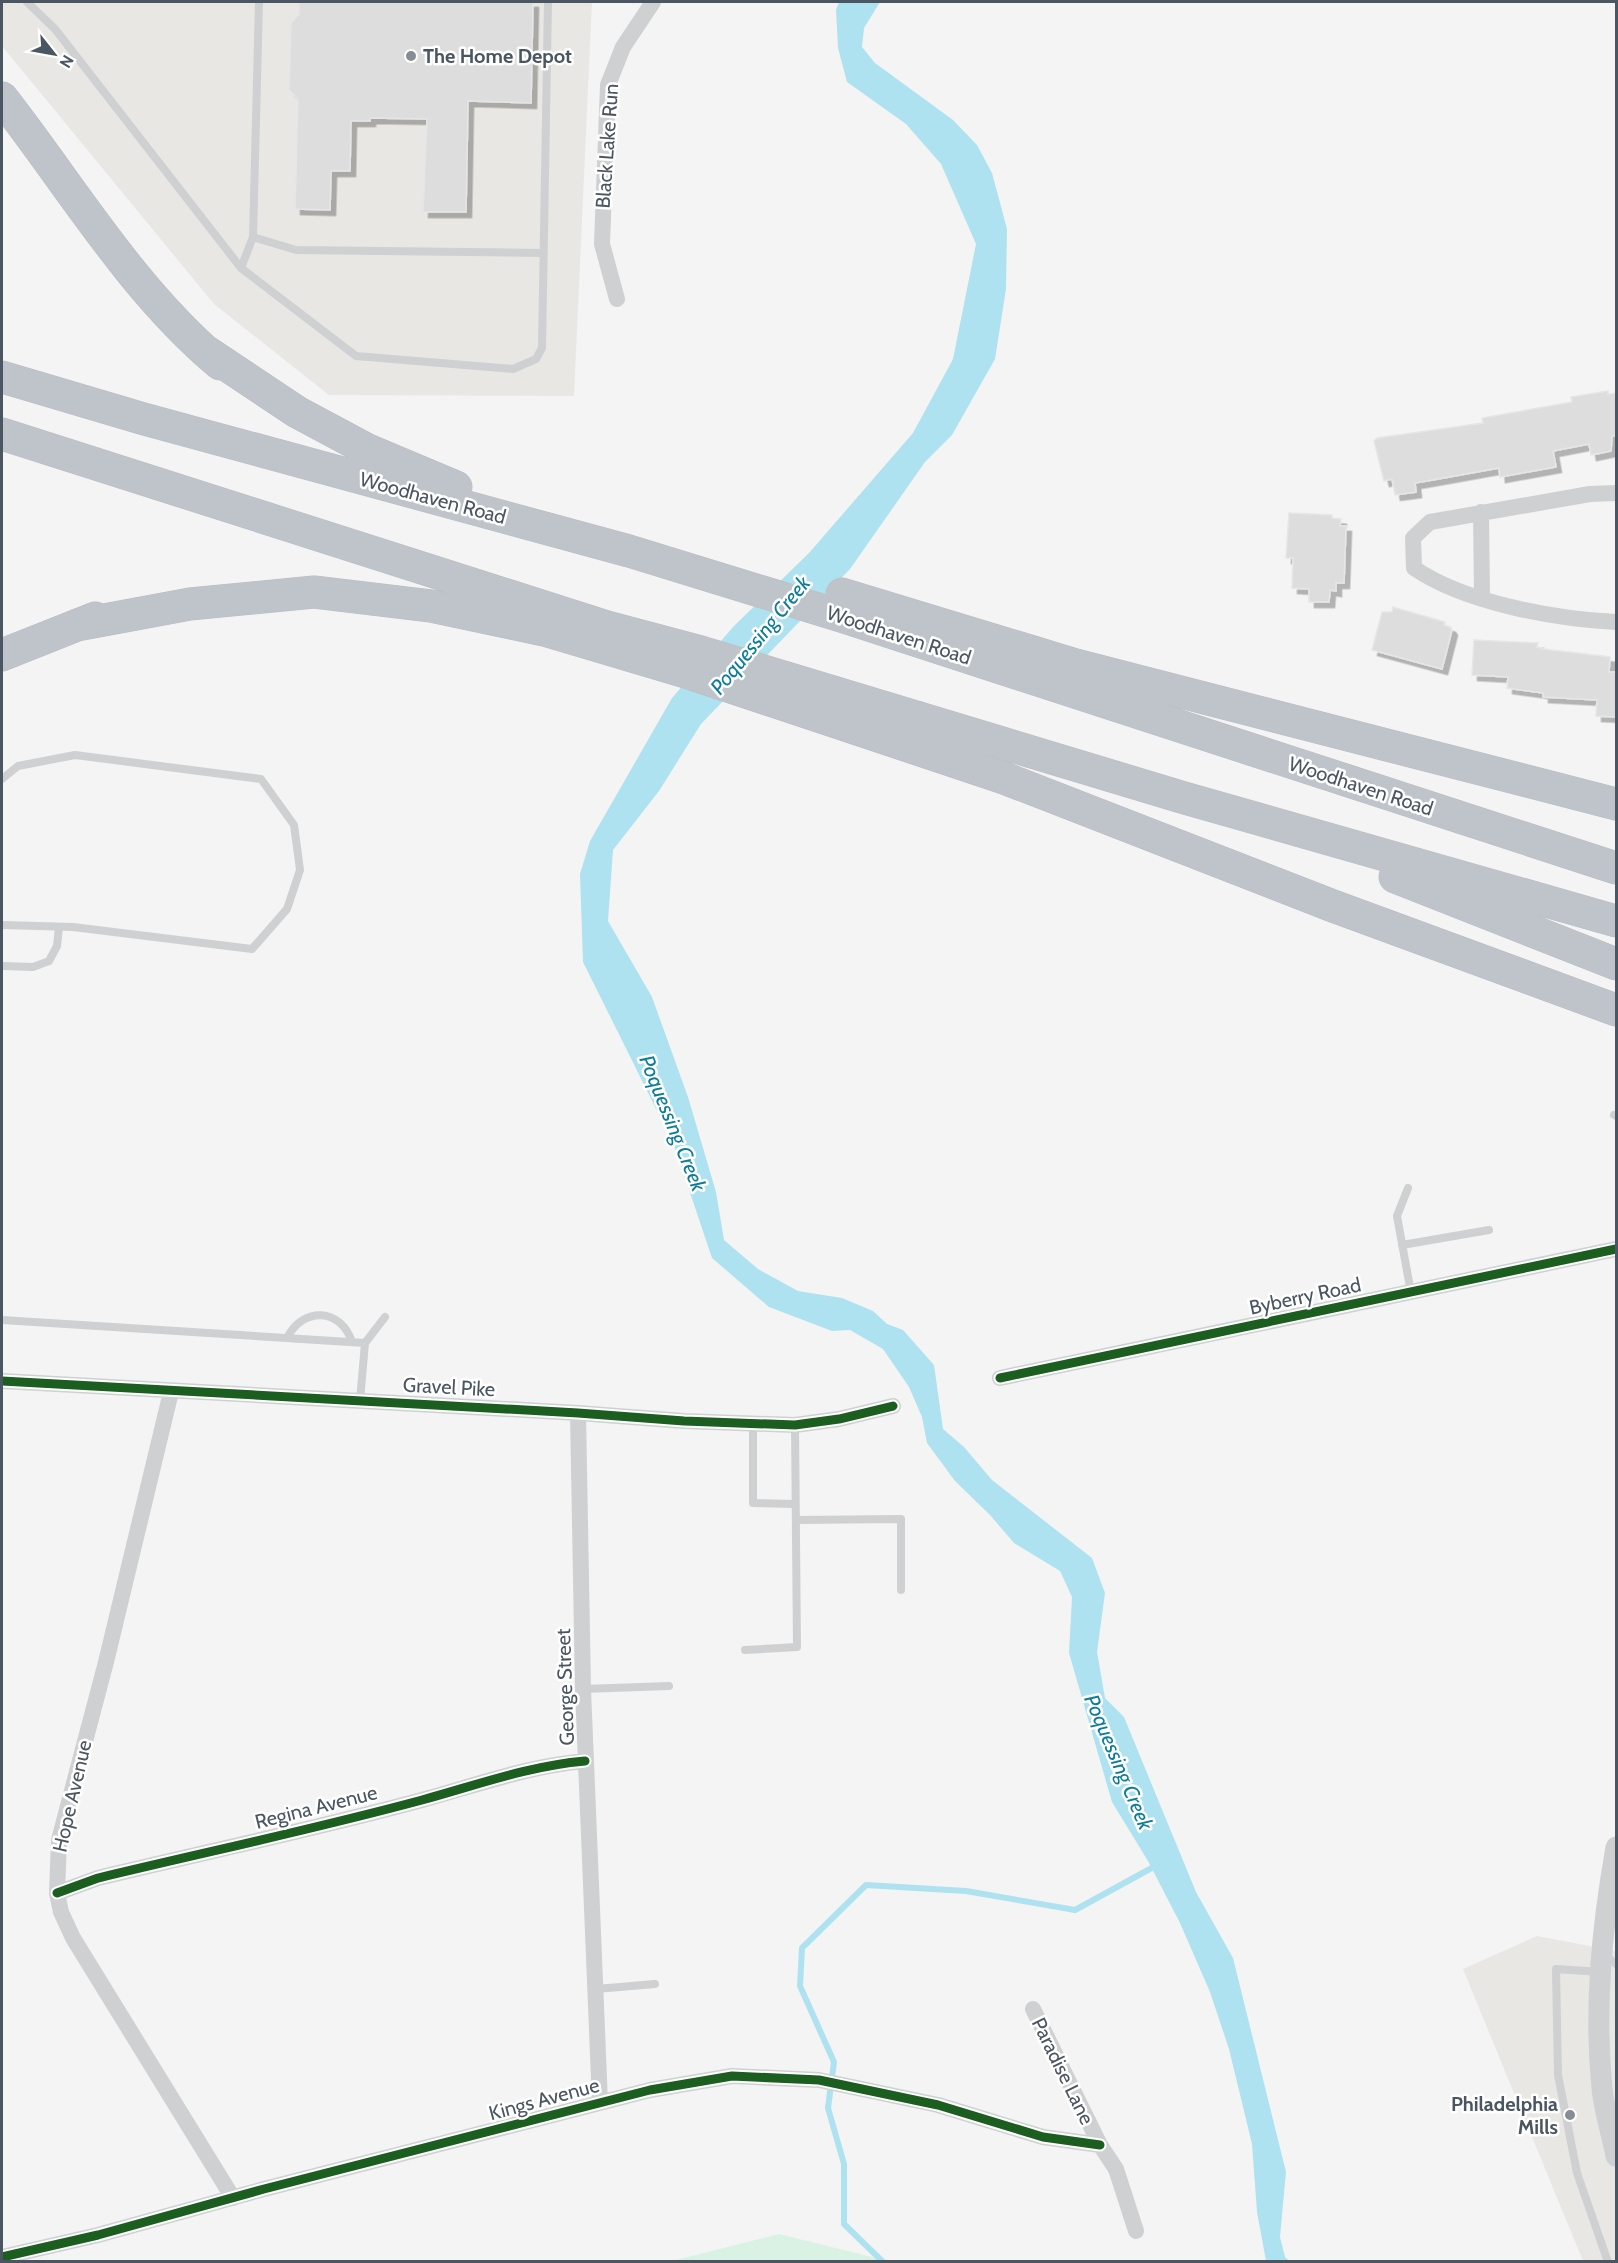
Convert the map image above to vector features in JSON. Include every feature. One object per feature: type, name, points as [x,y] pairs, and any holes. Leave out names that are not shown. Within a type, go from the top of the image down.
[{"type":"highway","points":[[2,98],[110,246],[147,292],[204,351],[250,390],[299,422],[389,470],[484,505],[629,551]]},
{"type":"highway","points":[[204,351],[297,412],[368,450],[451,485],[764,582]]},
{"type":"highway","name":"Woodhaven Road","points":[[2,377],[144,419],[629,551],[764,582],[830,602],[1555,849],[1617,868]]},
{"type":"highway","points":[[2,434],[607,627],[697,663],[760,683],[1181,797],[1617,921]]},
{"type":"highway","points":[[2,655],[132,604],[183,591],[236,583],[325,580],[405,586],[558,620],[607,627]]},
{"type":"highway","points":[[77,625],[190,604],[314,592],[431,606],[697,663]]},
{"type":"highway","points":[[830,602],[1617,804]]},
{"type":"highway","points":[[760,683],[1333,906],[1617,1010]]},
{"type":"highway","points":[[1181,797],[1617,964]]},
{"type":"highway","points":[[1555,849],[1617,862]]},
{"type":"street","name":"Black Lake Run","points":[[617,299],[602,243],[608,85],[623,47],[653,2]]},
{"type":"street","points":[[1617,493],[1590,494],[1430,522],[1413,538],[1411,553],[1414,568],[1434,582],[1482,598],[1569,620],[1617,622]]},
{"type":"street","points":[[1481,512],[1482,598]]},
{"type":"street","name":"Byberry Road","points":[[1000,1378],[1616,1251]]},
{"type":"street","name":"Gravel Pike","points":[[2,1381],[753,1424],[795,1425],[839,1419],[893,1406]]},
{"type":"street","name":"Hope Avenue","points":[[171,1392],[106,1662],[58,1840],[57,1893],[61,1912],[73,1938],[233,2198]]},
{"type":"street","name":"George Street","points":[[578,1413],[585,1761],[600,2103]]},
{"type":"street","name":"Regina Avenue","points":[[57,1893],[98,1878],[422,1800],[481,1780],[530,1768],[585,1761]]},
{"type":"street","points":[[1617,1847],[1598,2024],[1602,2091],[1617,2156]]},
{"type":"street","name":"Paradise Lane","points":[[1033,2009],[1100,2145],[1116,2169],[1136,2231]]},
{"type":"street","name":"Kings Avenue","points":[[2,2257],[98,2235],[600,2103],[716,2078],[819,2080],[938,2105],[1043,2137],[1100,2145]]},
{"type":"lane","points":[[27,2],[55,29],[241,267],[356,356],[513,369],[536,359],[542,348],[548,2]]},
{"type":"lane","points":[[241,267],[253,237],[259,2]]},
{"type":"lane","points":[[253,237],[296,250],[542,253]]},
{"type":"lane","points":[[2,779],[18,766],[75,755],[261,779],[294,825],[300,870],[287,909],[252,949],[59,927],[2,925]]},
{"type":"lane","points":[[2,966],[33,967],[49,961],[57,945],[59,927]]},
{"type":"lane","points":[[1408,1188],[1397,1216],[1411,1293]]},
{"type":"lane","points":[[1402,1245],[1489,1230]]},
{"type":"lane","points":[[287,1338],[300,1320],[321,1314],[342,1323],[352,1342]]},
{"type":"lane","points":[[360,1401],[365,1343],[385,1317]]},
{"type":"lane","points":[[2,1320],[365,1343]]},
{"type":"lane","points":[[753,1424],[753,1503],[795,1504]]},
{"type":"lane","points":[[745,1650],[797,1647],[795,1425]]},
{"type":"lane","points":[[796,1520],[901,1519],[901,1590]]},
{"type":"lane","points":[[583,1689],[669,1686]]},
{"type":"lane","points":[[1606,1963],[1556,1968],[1557,2075],[1577,2173],[1608,2262]]},
{"type":"lane","points":[[596,1989],[654,1984]]},
{"type":"shaded area","points":[[2,2],[592,2],[574,396],[329,395],[214,304],[2,46]]},
{"type":"shaded area","name":"Philadelphia Mills","points":[[1537,1936],[1616,1951],[1616,2261],[1583,2261],[1463,1969]]},
{"type":"green space","points":[[779,2234],[888,2261],[672,2261]]},
{"type":"water","name":"Poquessing Creek","points":[[839,2],[880,2],[864,28],[862,47],[875,63],[953,120],[977,145],[992,173],[1007,229],[1006,289],[995,359],[952,435],[925,462],[850,569],[701,724],[659,791],[613,850],[608,921],[652,997],[688,1097],[716,1192],[724,1240],[758,1269],[798,1291],[842,1298],[873,1311],[887,1324],[903,1330],[934,1365],[943,1429],[964,1447],[992,1480],[1092,1558],[1105,1593],[1097,1652],[1105,1698],[1124,1717],[1196,1892],[1233,1958],[1286,2172],[1280,2237],[1285,2257],[1289,2261],[1266,2261],[1257,2212],[1252,2144],[1229,2049],[1210,1992],[1180,1923],[1148,1861],[1112,1802],[1069,1653],[1072,1597],[1060,1571],[1014,1543],[990,1515],[955,1481],[927,1443],[922,1417],[909,1387],[883,1349],[850,1330],[832,1331],[769,1307],[712,1258],[674,1145],[583,962],[580,874],[590,841],[672,698],[733,627],[809,553],[913,433],[953,359],[976,244],[941,164],[906,124],[847,82],[838,48],[836,10]]},
{"type":"building","name":"The Home Depot","points":[[299,2],[533,2],[531,103],[468,101],[466,212],[423,212],[427,119],[370,118],[370,121],[351,121],[350,171],[331,171],[330,210],[295,209],[298,99],[289,90],[291,23],[299,14]]},
{"type":"building","points":[[1608,391],[1608,394],[1617,393],[1617,435],[1612,436],[1611,451],[1591,455],[1589,444],[1553,451],[1556,467],[1500,477],[1499,468],[1415,483],[1416,492],[1395,495],[1392,479],[1384,481],[1374,441],[1377,438],[1483,423],[1482,418],[1572,402],[1571,397]]},
{"type":"building","points":[[1289,513],[1332,515],[1332,518],[1341,519],[1340,526],[1346,526],[1344,583],[1336,583],[1336,591],[1330,590],[1329,602],[1309,602],[1309,589],[1292,588],[1293,558],[1286,558]]},
{"type":"building","points":[[1393,607],[1445,622],[1444,625],[1450,627],[1452,630],[1442,669],[1372,650],[1382,612],[1392,612]]},
{"type":"building","points":[[1474,640],[1538,643],[1537,647],[1543,649],[1610,657],[1609,672],[1617,672],[1617,717],[1596,716],[1597,700],[1543,697],[1543,693],[1507,688],[1508,677],[1472,675]]},
{"type":"waterway","points":[[883,2262],[844,2224],[844,2164],[828,2108],[834,2062],[800,1986],[802,1948],[866,1885],[966,1891],[1075,1910],[1159,1864]]},
{"type":"cycle path","points":[[1000,1378],[1616,1249]]},
{"type":"cycle path","points":[[2,1381],[684,1421],[795,1425],[839,1419],[893,1406]]},
{"type":"cycle path","points":[[57,1893],[98,1878],[341,1821],[543,1767],[585,1761]]},
{"type":"cycle path","points":[[2,2257],[98,2235],[264,2189],[650,2090],[732,2076],[819,2080],[938,2105],[1043,2137],[1100,2145]]},
{"type":"place","name":"The Home Depot","points":[[411,56]]},
{"type":"place","name":"Philadelphia Mills","points":[[1570,2115]]}]
